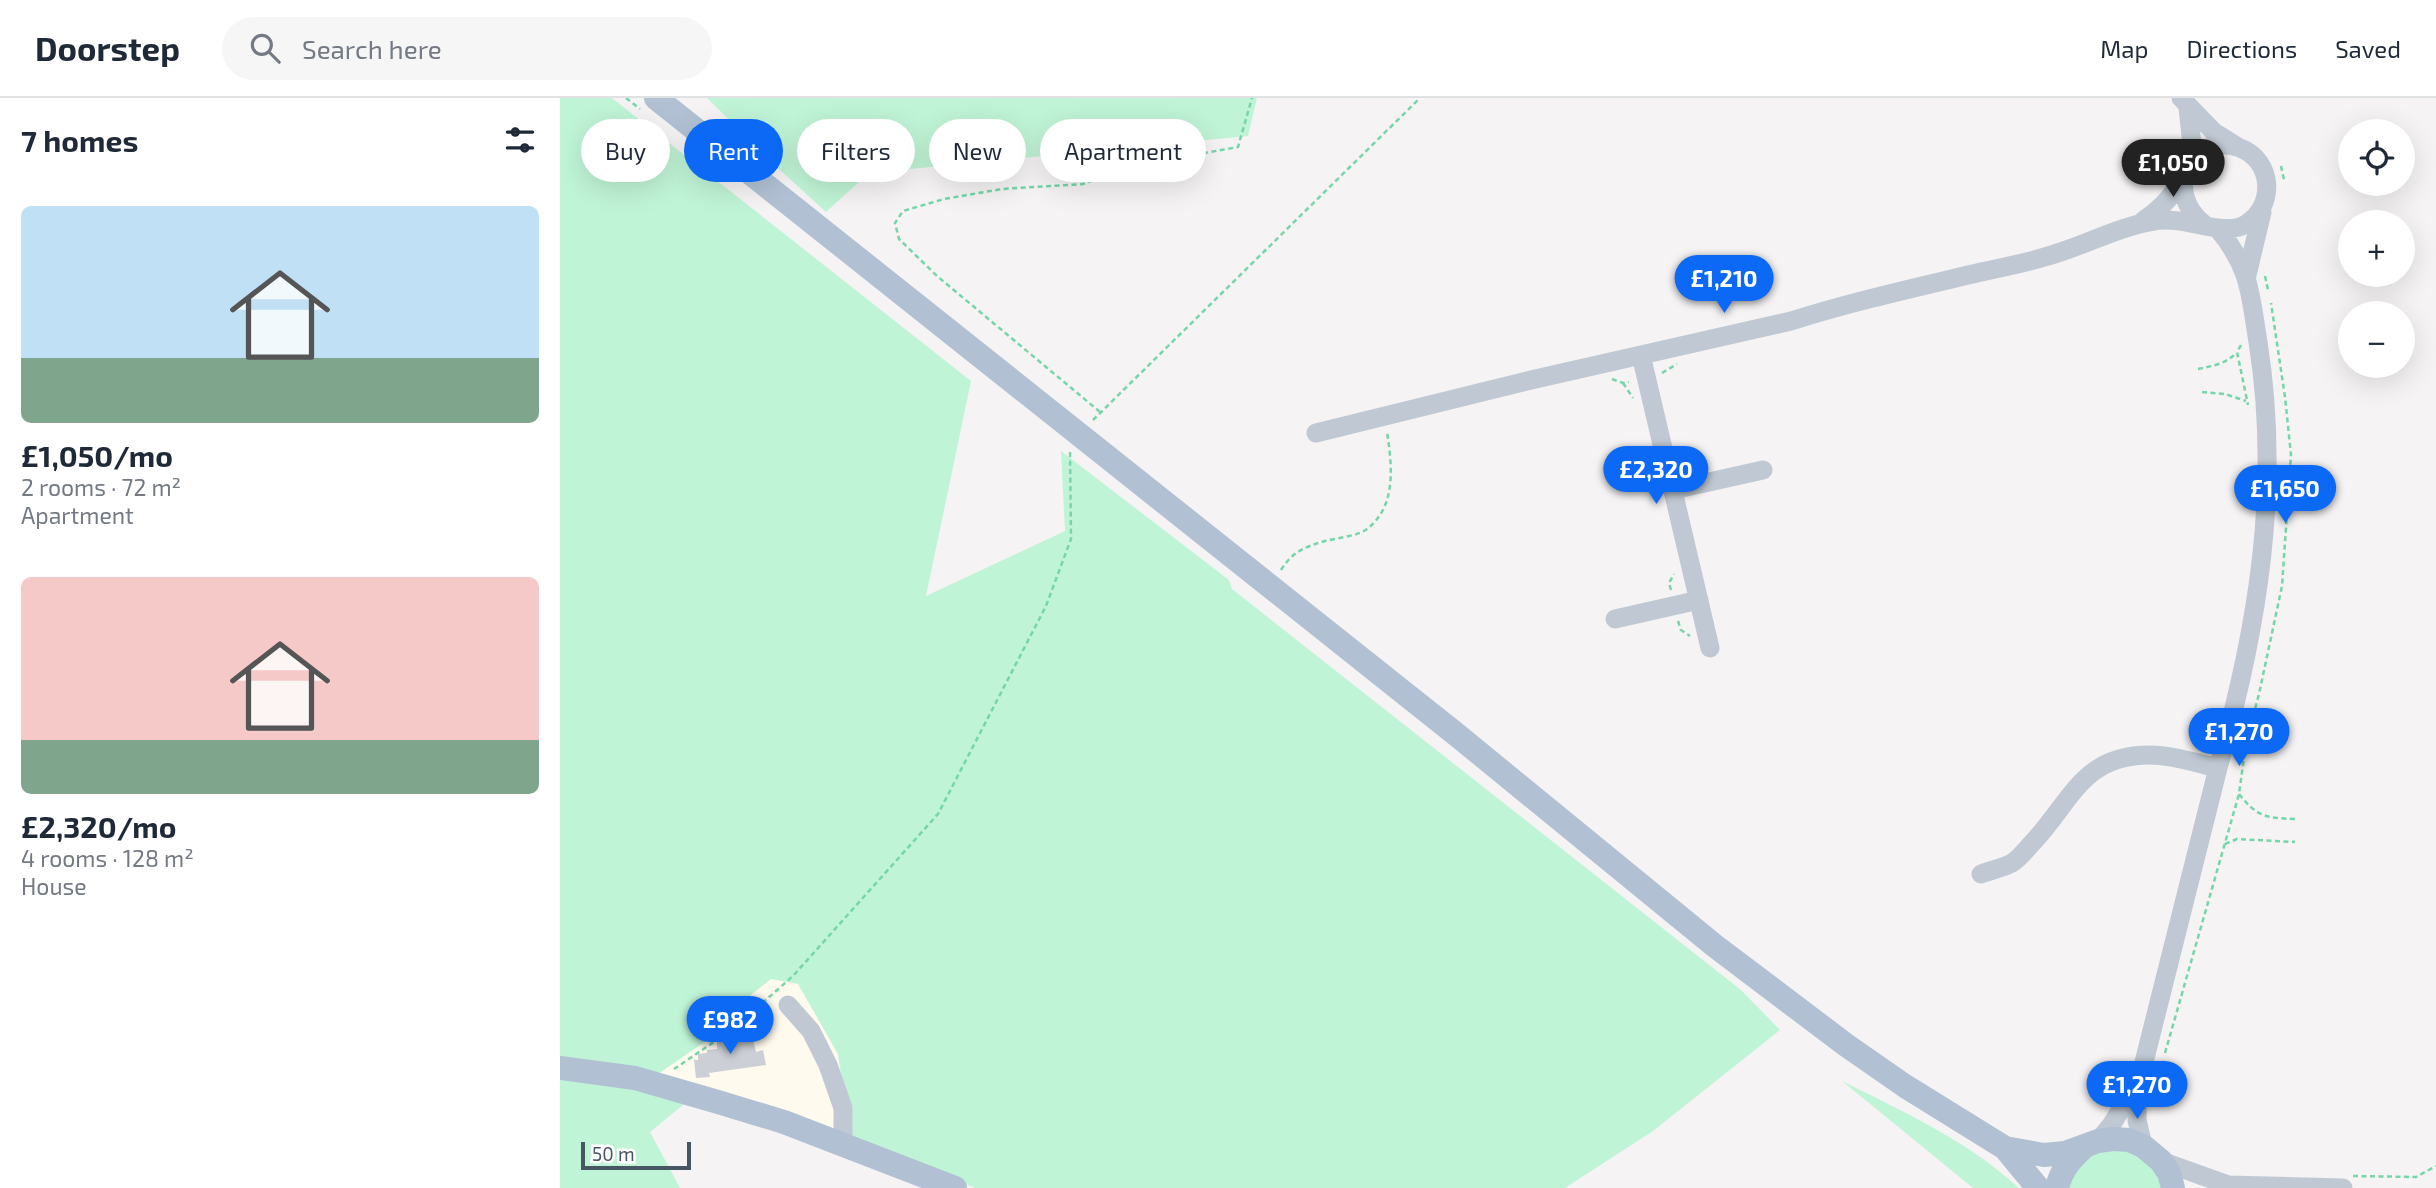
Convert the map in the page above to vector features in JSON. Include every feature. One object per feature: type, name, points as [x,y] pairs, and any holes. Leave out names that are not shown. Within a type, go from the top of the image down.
[{"type":"main road","points":[[656,98],[1457,735],[1782,998],[1905,1086],[2004,1148],[2038,1188]]},
{"type":"main road","points":[[560,1068],[635,1079],[784,1122],[955,1188]]},
{"type":"main road","points":[[2004,1148],[2044,1155],[2121,1139],[2152,1153],[2169,1173],[2173,1188]]},
{"type":"main road","points":[[2057,1188],[2069,1160],[2091,1144]]},
{"type":"street","points":[[2185,103],[2214,132],[2252,155],[2267,177],[2267,191],[2249,257],[2247,275],[2265,388],[2269,463],[2264,545],[2245,664],[2137,1090],[2137,1120],[2152,1153],[2223,1186],[2343,1188]]},
{"type":"street","points":[[2185,103],[2192,145],[2183,190],[2186,204],[2194,216],[2212,227],[2235,251],[2247,275]]},
{"type":"street","points":[[2140,223],[2160,210],[2172,197],[2200,153],[2227,145],[2240,148]]},
{"type":"street","points":[[1316,433],[1791,321],[1831,308],[2048,256],[2140,223],[2172,219],[2233,229],[2246,225],[2264,205]]},
{"type":"street","points":[[1641,355],[1710,648]]},
{"type":"street","points":[[1673,490],[1763,470]]},
{"type":"street","points":[[1615,619],[1699,600]]},
{"type":"street","points":[[1982,874],[2014,862],[2052,821],[2081,782],[2097,767],[2125,757],[2150,755],[2169,756],[2218,768]]},
{"type":"street","points":[[788,1005],[811,1031],[828,1065],[843,1108],[843,1144]]},
{"type":"street","points":[[2091,1144],[2112,1124],[2141,1076]]},
{"type":"path","points":[[1100,412],[937,276],[900,239],[895,223],[903,211],[944,199],[1002,189],[1083,184],[1126,167],[1238,147],[1252,98]]},
{"type":"path","points":[[655,1084],[691,1056],[733,1029],[793,976],[938,814],[1046,606],[1063,561],[1071,538],[1070,451],[1080,436],[1100,412],[1420,98]]},
{"type":"path","points":[[2198,369],[2231,359],[2240,346],[2242,334]]},
{"type":"path","points":[[2237,352],[2249,408]]},
{"type":"path","points":[[1603,378],[1623,383],[1668,371],[1680,362]]},
{"type":"path","points":[[2202,392],[2225,394],[2246,401]]},
{"type":"path","points":[[1276,578],[1289,557],[1302,548],[1366,531],[1381,514],[1389,498],[1390,453],[1386,429],[1382,430]]},
{"type":"path","points":[[2239,794],[2258,814],[2270,818],[2296,819]]},
{"type":"path","points":[[2225,844],[2237,839],[2295,842]]},
{"type":"shaded area","points":[[771,978],[798,983],[838,1054],[850,1135],[658,1074],[735,1021],[736,1006]]},
{"type":"green space","points":[[560,98],[612,98],[639,119],[581,119],[581,182],[670,182],[670,144],[684,155],[684,182],[719,182],[971,381],[926,596],[1065,531],[1061,451],[1229,580],[1232,589],[1741,990],[1780,1030],[1653,1131],[1565,1188],[975,1188],[850,1135],[838,1054],[798,984],[771,979],[737,1006],[735,1021],[658,1074],[560,1058]]},
{"type":"green space","points":[[707,98],[1257,98],[1248,136],[1206,140],[1206,119],[1040,119],[1040,156],[1026,158],[1026,119],[929,119],[929,167],[915,169],[915,119],[797,119],[797,182],[859,182],[826,212],[783,173],[783,119],[728,119]]},
{"type":"green space","points":[[560,1077],[586,1079],[689,1100],[650,1132],[680,1188],[560,1188]]},
{"type":"green space","points":[[1842,1081],[1957,1142],[2019,1188],[1973,1188]]},
{"type":"green space","points":[[2122,1147],[2148,1159],[2163,1188],[2068,1188],[2071,1176],[2092,1153]]},
{"type":"building","points":[[751,1030],[756,1052],[763,1050],[766,1065],[709,1073],[710,1077],[696,1078],[694,1060],[698,1060],[698,1054],[717,1049],[717,1042],[735,1041],[734,1033]]}]
